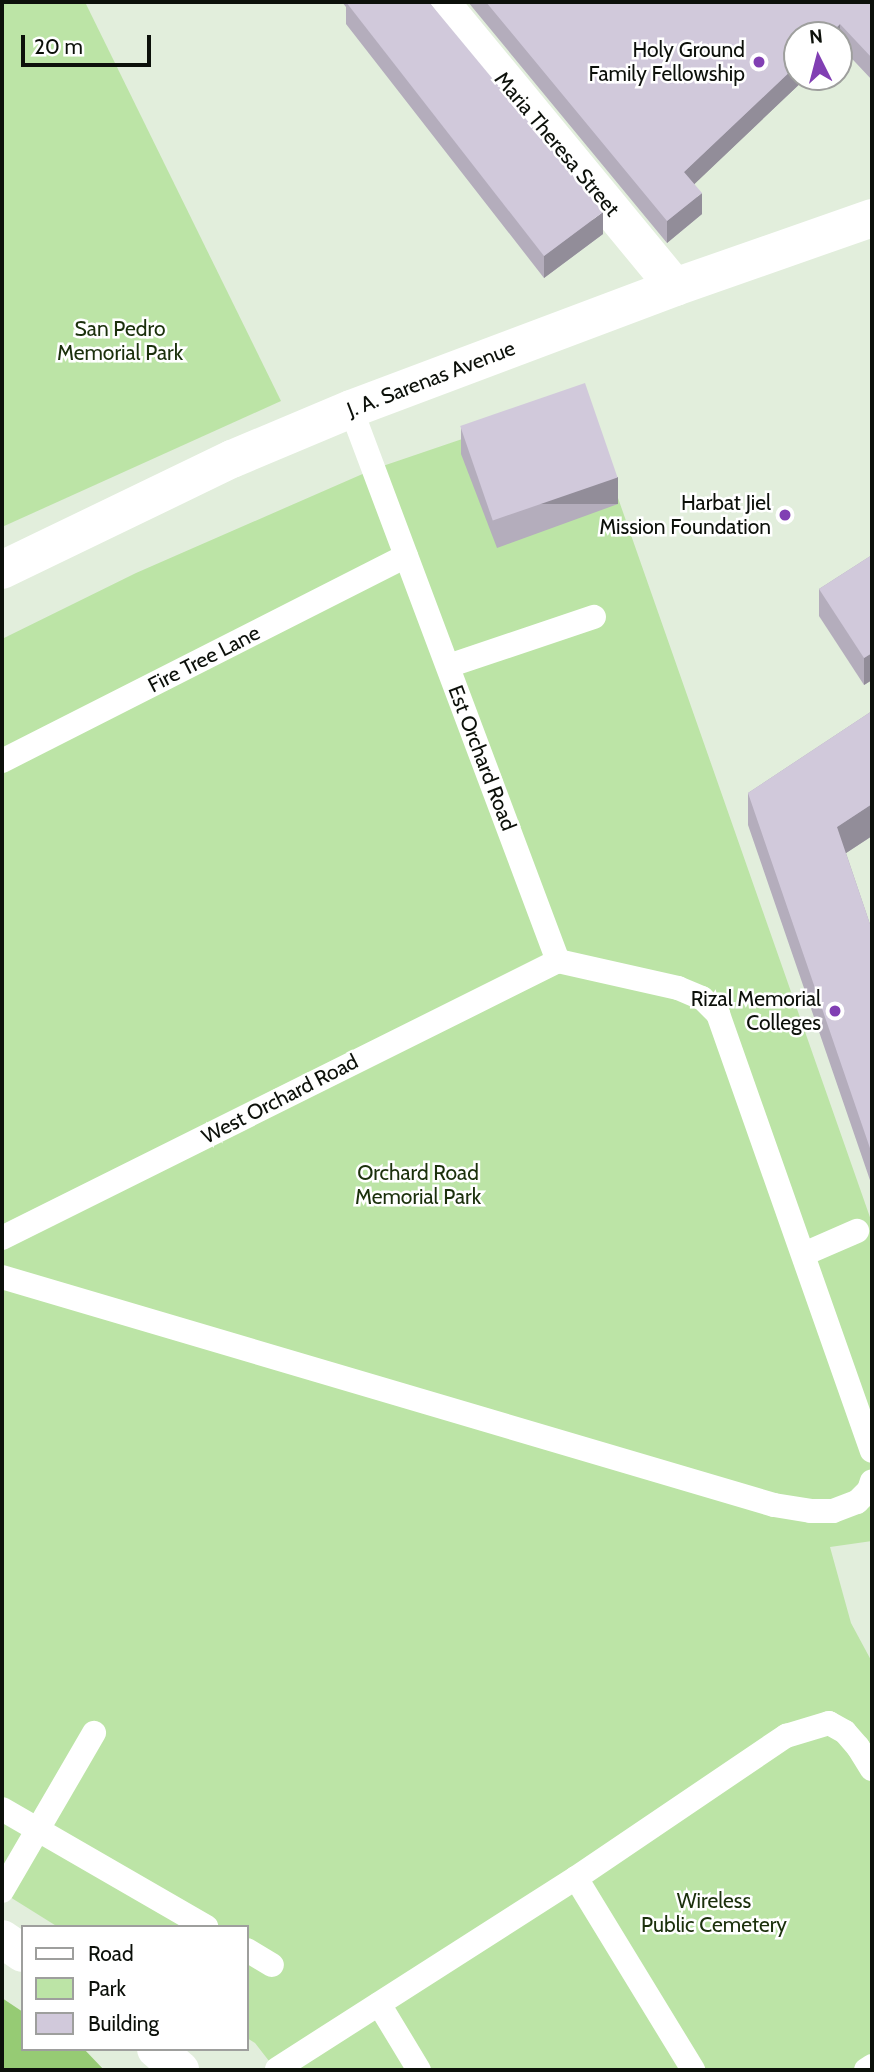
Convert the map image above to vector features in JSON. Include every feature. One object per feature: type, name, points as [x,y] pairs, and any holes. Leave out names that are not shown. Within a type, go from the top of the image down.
[{"type":"main road","name":"Maria Theresa Street","points":[[440,2],[675,287]]},
{"type":"main road","name":"J. A. Sarenas Avenue","points":[[2,570],[232,459],[351,409],[675,287],[872,218]]},
{"type":"main road","points":[[2,1939],[21,1951]]},
{"type":"main road","points":[[158,2051],[180,2070]]},
{"type":"lane","name":"Est Orchard Road","points":[[351,409],[558,961]]},
{"type":"lane","name":"Fire Tree Lane","points":[[2,761],[406,556]]},
{"type":"lane","points":[[447,666],[594,617]]},
{"type":"lane","points":[[558,961],[678,988],[702,998],[718,1014],[872,1451]]},
{"type":"lane","name":"West Orchard Road","points":[[2,1238],[558,961]]},
{"type":"lane","points":[[804,1254],[857,1231]]},
{"type":"lane","points":[[2,1277],[774,1505],[811,1511],[833,1511],[857,1502],[869,1490],[872,1481]]},
{"type":"lane","points":[[277,2069],[576,1878],[786,1736],[830,1723],[845,1732],[872,1769]]},
{"type":"lane","points":[[2,1891],[94,1733]]},
{"type":"lane","points":[[2,1809],[203,1925]]},
{"type":"lane","points":[[576,1878],[693,2070]]},
{"type":"lane","points":[[248,1951],[272,1965]]},
{"type":"lane","points":[[379,2004],[419,2070]]},
{"type":"lane","points":[[866,2070],[872,2066]]},
{"type":"green space","name":"San Pedro Memorial Park","points":[[2,2],[85,2],[281,401],[2,527]]},
{"type":"green space","name":"Orchard Road Memorial Park","points":[[583,398],[872,1223],[872,1541],[830,1547],[851,1623],[872,1662],[872,2070],[276,2070],[255,2043],[248,2039],[248,1925],[55,1925],[2,1892],[2,639],[136,573],[374,469]]},
{"type":"green space","points":[[2,1998],[21,2011],[21,2051],[86,2051],[104,2070],[2,2070]]},
{"type":"building","points":[[346,2],[429,2],[603,212],[544,256]]},
{"type":"building","points":[[486,2],[872,2],[872,58],[853,38],[853,21],[783,21],[783,78],[684,172],[702,193],[667,221]]},
{"type":"building","points":[[585,383],[618,478],[493,521],[460,426]]},
{"type":"building","points":[[872,555],[872,653],[864,658],[819,589]]},
{"type":"building","name":"Rizal Memorial Colleges","points":[[872,711],[872,804],[837,827],[872,930],[872,1154],[748,793]]},
{"type":"place","name":"Holy Ground Family Fellowship","points":[[759,62]]},
{"type":"place","name":"Harbat Jiel Mission Foundation","points":[[785,515]]},
{"type":"place","name":"Rizal Memorial Colleges","points":[[835,1011]]},
{"type":"park label","name":"Wireless Public Cemetery","points":[[714,1913]]}]
